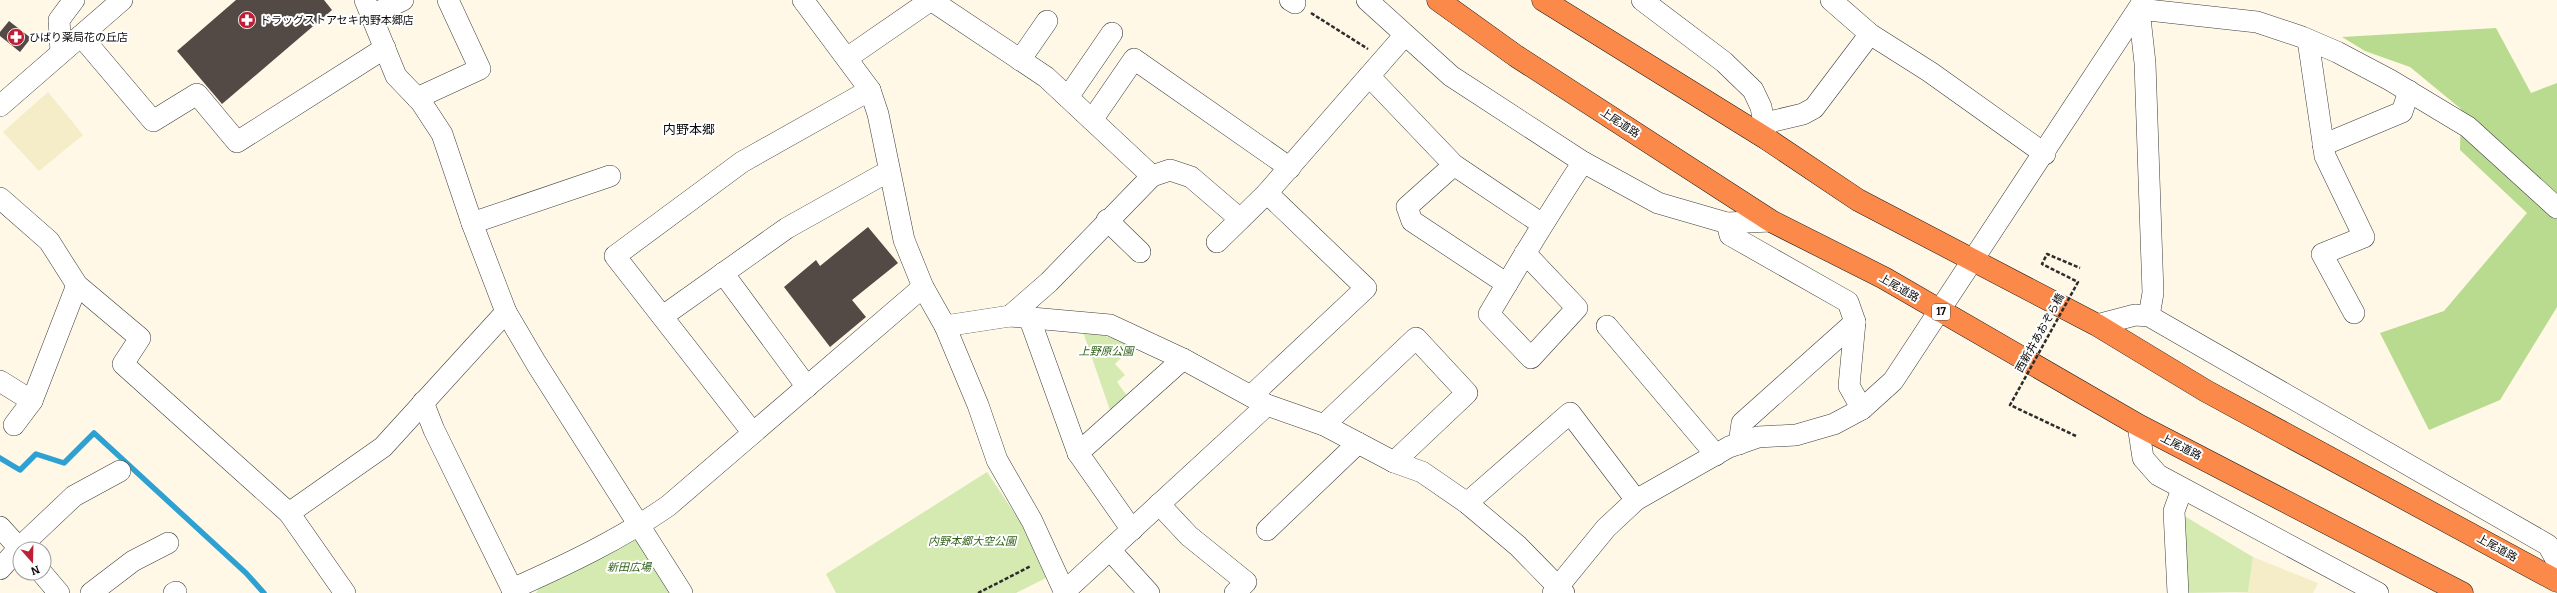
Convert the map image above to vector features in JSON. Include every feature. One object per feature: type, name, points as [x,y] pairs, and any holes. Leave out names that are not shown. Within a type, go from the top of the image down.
[{"type":"highway","name":"上尾道路","points":[[1438,0],[1516,56],[1771,221],[1884,278],[2138,425],[2462,593]]},
{"type":"highway","name":"上尾道路","points":[[1543,0],[1766,131],[1858,200],[2097,325],[2206,391],[2557,581]]},
{"type":"street","points":[[62,52],[59,20],[74,0]]},
{"type":"street","points":[[0,106],[122,0]]},
{"type":"street","points":[[403,0],[368,8],[396,76],[417,98],[442,134],[472,223],[506,312],[536,363],[682,593]]},
{"type":"street","points":[[417,98],[480,69],[448,0]]},
{"type":"street","points":[[803,0],[870,90],[878,114],[904,240],[923,287],[945,326],[978,405],[997,460],[1032,521],[1065,592],[1159,504],[1366,288],[1267,193]]},
{"type":"street","points":[[847,58],[931,0],[1046,77],[1152,176]]},
{"type":"street","points":[[1367,0],[1404,36],[1451,76],[1583,162],[1658,203],[1727,223],[1771,221]]},
{"type":"street","points":[[1642,0],[1724,62],[1753,90],[1761,107],[1766,131],[1814,108],[1870,34]]},
{"type":"street","points":[[1831,0],[1870,34],[1930,72],[2045,154]]},
{"type":"street","points":[[2142,5],[2256,22],[2337,52],[2409,91],[2468,128],[2557,208]]},
{"type":"street","points":[[945,326],[1020,317],[1110,326],[1183,359],[1259,400],[1324,425],[1394,462],[1422,472],[1467,502],[1518,546],[1559,591],[1606,528],[1636,500],[1716,455],[1739,444],[1758,438],[1796,435],[1834,424],[1862,409],[1893,381],[2045,154],[2142,5]]},
{"type":"street","points":[[2142,5],[2153,285],[2149,316]]},
{"type":"street","points":[[1020,60],[1047,20]]},
{"type":"street","points":[[1068,97],[1112,33]]},
{"type":"street","points":[[80,36],[153,121],[197,94],[237,142],[385,48]]},
{"type":"street","points":[[1217,242],[1290,168],[1404,36]]},
{"type":"street","points":[[2308,40],[2325,156],[2364,237],[2322,254],[2354,313]]},
{"type":"street","points":[[1092,120],[1134,59],[1290,168]]},
{"type":"street","points":[[1369,76],[1454,165],[1542,224]]},
{"type":"street","points":[[753,433],[615,256],[742,162],[870,90]]},
{"type":"street","points":[[2324,145],[2402,112],[2409,91]]},
{"type":"street","points":[[1525,253],[1577,308],[1531,358],[1489,314],[1542,224],[1583,162]]},
{"type":"street","points":[[1454,165],[1407,207],[1412,221],[1506,284]]},
{"type":"street","points":[[1020,317],[1049,282],[1107,220],[1152,176],[1170,170],[1191,177],[1240,219]]},
{"type":"street","points":[[663,316],[787,228],[889,171]]},
{"type":"street","points":[[472,223],[610,176]]},
{"type":"street","points":[[0,198],[49,241],[77,285],[140,338],[123,364],[289,513],[345,593]]},
{"type":"street","points":[[1107,220],[1140,252]]},
{"type":"street","points":[[1727,223],[1730,235],[1848,302],[1855,322],[1849,386],[1862,409]]},
{"type":"street","points":[[723,273],[807,386]]},
{"type":"street","points":[[14,425],[32,401],[77,285]]},
{"type":"street","points":[[423,402],[434,430],[513,591],[584,557],[639,526],[668,506],[923,287]]},
{"type":"street","points":[[289,513],[383,447],[506,312]]},
{"type":"street","points":[[2097,325],[2135,315],[2149,316],[2548,546],[2557,561]]},
{"type":"street","points":[[1020,317],[1078,454],[1132,530]]},
{"type":"street","points":[[1739,444],[1742,423],[1855,322]]},
{"type":"street","points":[[1607,326],[1716,455]]},
{"type":"street","points":[[1324,425],[1416,338],[1468,392],[1394,462]]},
{"type":"street","points":[[1078,454],[1183,359]]},
{"type":"street","points":[[0,381],[32,401]]},
{"type":"street","points":[[1467,502],[1570,413],[1636,500]]},
{"type":"street","points":[[2138,425],[2143,458],[2158,475],[2378,593]]},
{"type":"street","points":[[1267,530],[1358,443]]},
{"type":"street","points":[[27,541],[74,496],[120,471]]},
{"type":"street","points":[[2178,593],[2174,511],[2182,488]]},
{"type":"street","points":[[1159,504],[1190,536],[1246,582],[1234,593]]},
{"type":"street","points":[[0,527],[13,541]]},
{"type":"street","points":[[91,593],[132,561],[168,543]]},
{"type":"street","points":[[1110,550],[1149,593]]},
{"type":"street","points":[[0,569],[12,556]]},
{"type":"street","points":[[49,581],[59,593]]},
{"type":"path","points":[[1292,1],[1384,59]]},
{"type":"path","name":"西新井あおぞら橋","points":[[2076,436],[2010,405],[2078,282],[2042,264],[2047,254],[2080,268]]},
{"type":"path","points":[[978,593],[1049,557]]},
{"type":"shaded area","points":[[48,92],[83,135],[39,171],[3,132]]},
{"type":"shaded area","points":[[2253,557],[2318,583],[2313,593],[2234,593],[2248,592]]},
{"type":"green space","points":[[2496,28],[2531,93],[2557,83],[2557,307],[2500,400],[2429,430],[2380,333],[2444,311],[2527,213],[2460,150],[2461,109],[2410,67],[2365,51],[2342,37]]},
{"type":"green space","name":"上野原公園","points":[[1083,332],[1102,335],[1134,345],[1115,364],[1125,375],[1117,382],[1130,400],[1112,416]]},
{"type":"green space","name":"内野本郷大空公園","points":[[987,472],[1021,523],[1046,578],[1016,593],[836,593],[826,574]]},
{"type":"green space","points":[[2181,514],[2253,557],[2248,592],[2185,593]]},
{"type":"green space","name":"新田広場","points":[[637,534],[673,593],[536,593],[538,589]]},
{"type":"building","points":[[236,0],[324,0],[332,10],[222,104],[177,51]]},
{"type":"building","points":[[9,21],[31,38],[20,52],[0,36],[0,32]]},
{"type":"building","points":[[868,227],[898,263],[852,300],[866,317],[830,347],[784,287],[816,260],[820,266]]},
{"type":"waterway","points":[[0,458],[20,470],[36,454],[64,463],[94,433],[246,573],[264,593]]},
{"type":"place","name":"ドラッグストアセキ内野本郷店","points":[[247,20]]},
{"type":"place","name":"ひばり薬局花の丘店","points":[[16,37]]},
{"type":"district","name":"内野本郷","points":[[689,129]]}]
